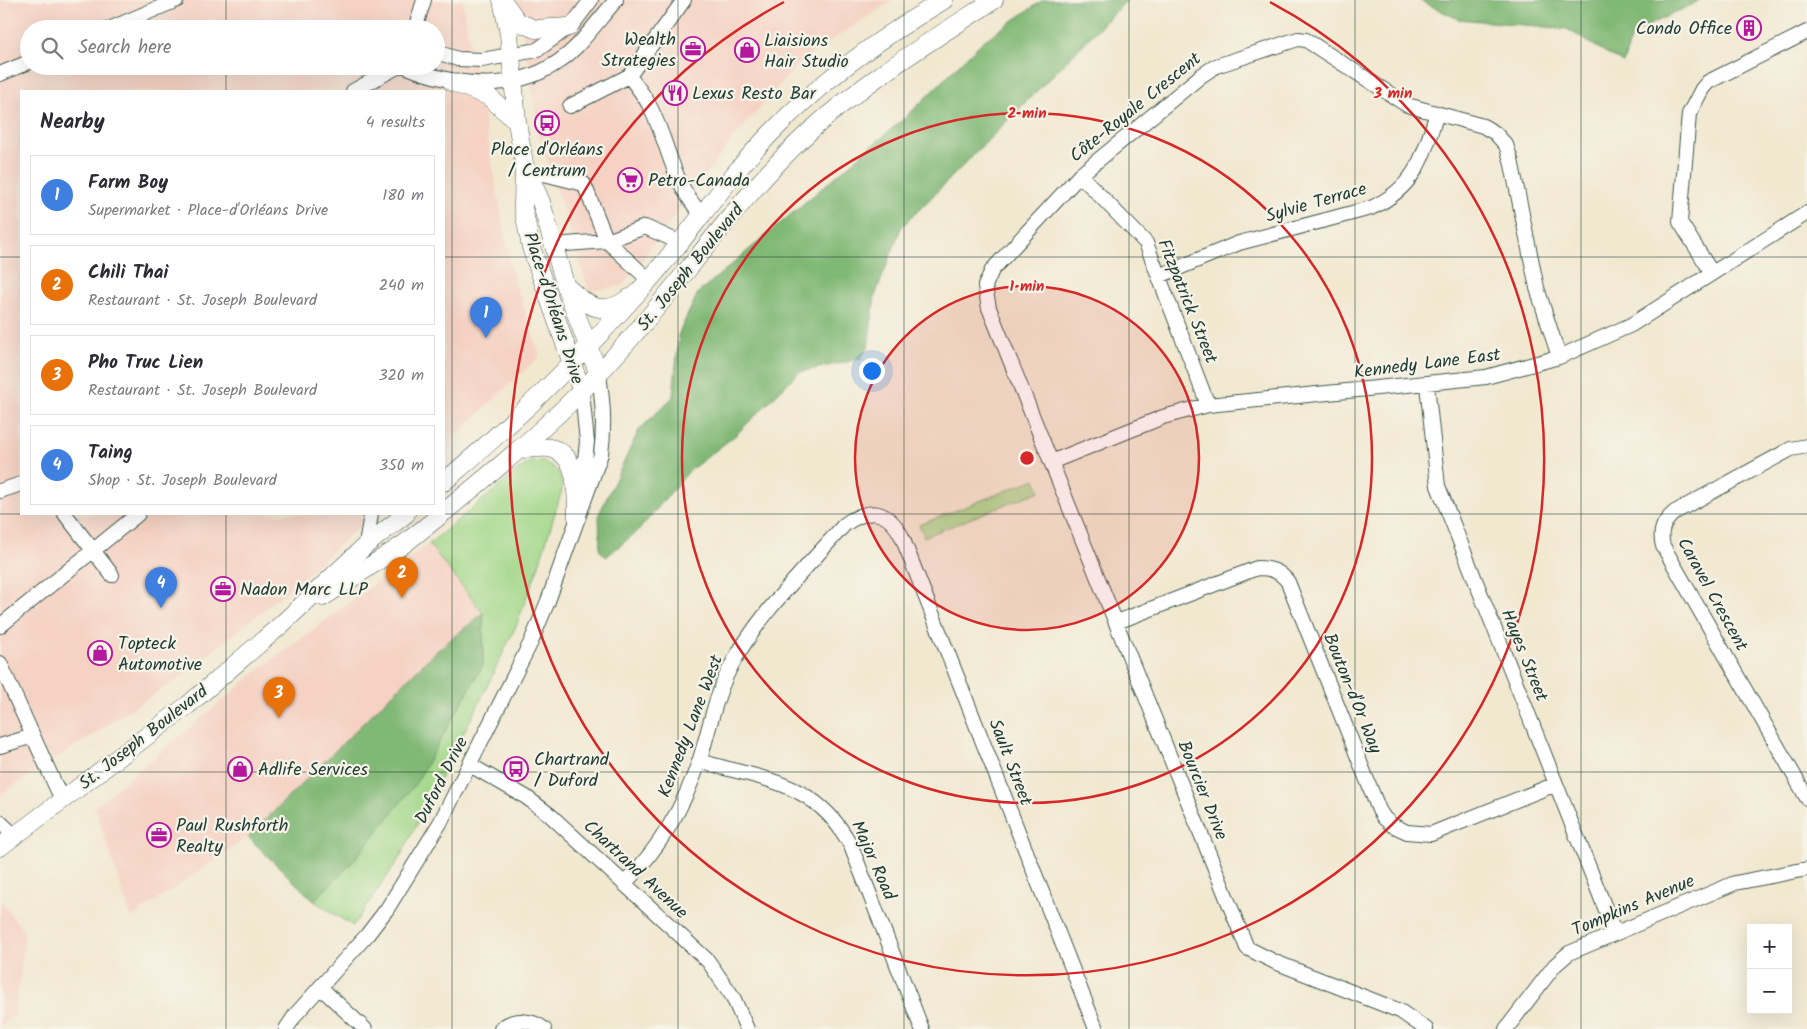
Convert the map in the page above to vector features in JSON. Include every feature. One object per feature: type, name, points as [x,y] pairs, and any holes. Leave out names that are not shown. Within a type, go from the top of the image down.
[{"type":"main road","points":[[502,0],[518,22],[535,29],[569,27]]},
{"type":"main road","name":"Place-d'Orléans Drive","points":[[502,0],[511,55],[518,122],[527,169],[541,202],[565,284],[599,375]]},
{"type":"main road","name":"St. Joseph Boulevard","points":[[445,481],[491,442],[588,348],[647,283],[701,214],[771,133],[805,100],[847,64],[923,6],[944,0]]},
{"type":"main road","points":[[948,0],[962,21]]},
{"type":"main road","name":"St. Joseph Boulevard","points":[[445,511],[522,449],[599,375],[691,268],[742,203],[809,132],[874,80],[994,0]]},
{"type":"main road","points":[[452,82],[488,96],[518,122]]},
{"type":"main road","name":"Place-d'Orléans Drive","points":[[527,169],[523,207],[531,247],[582,392]]},
{"type":"main road","points":[[565,284],[583,302],[596,308],[611,308],[621,304],[647,283]]},
{"type":"main road","points":[[522,449],[549,448],[562,452],[574,471],[577,517]]},
{"type":"main road","name":"St. Joseph Boulevard","points":[[0,847],[188,705],[282,624],[366,545],[405,515]]},
{"type":"main road","name":"St. Joseph Boulevard","points":[[282,624],[404,544],[440,515]]},
{"type":"street","points":[[130,20],[177,0]]},
{"type":"street","points":[[418,20],[424,0]]},
{"type":"street","points":[[445,55],[458,59],[474,60],[537,50],[569,27],[591,0]]},
{"type":"street","points":[[426,75],[452,82],[513,82],[539,73],[566,55],[616,0]]},
{"type":"street","points":[[570,106],[630,76],[684,0]]},
{"type":"street","points":[[1712,273],[1680,222],[1689,114],[1692,105],[1708,82],[1807,32]]},
{"type":"street","name":"Côte-Royale Crescent","points":[[1052,462],[989,308],[985,286],[992,270],[1080,175],[1202,74],[1216,66],[1298,39],[1306,40],[1407,105],[1483,126],[1495,133],[1506,145],[1511,160],[1537,288],[1559,357]]},
{"type":"street","points":[[0,74],[20,66]]},
{"type":"street","points":[[355,90],[382,75]]},
{"type":"street","points":[[630,76],[651,108],[674,173],[691,202],[701,214]]},
{"type":"street","name":"Sylvie Terrace","points":[[1158,276],[1240,243],[1371,208],[1384,202],[1409,181],[1419,167],[1437,114]]},
{"type":"street","points":[[527,169],[584,184],[607,241],[647,283]]},
{"type":"street","name":"Fitzpatrick Street","points":[[1080,175],[1143,238],[1208,406]]},
{"type":"street","name":"Kennedy Lane East","points":[[1052,462],[1163,417],[1208,406],[1427,385],[1486,377],[1559,357],[1631,325],[1807,213]]},
{"type":"street","points":[[554,247],[566,244],[607,241],[645,227],[679,242]]},
{"type":"street","name":"Duford Drive","points":[[286,1029],[296,1014],[368,935],[405,883],[440,823],[531,642],[548,601],[601,454],[604,431],[604,406],[599,375]]},
{"type":"street","name":"Hayes Street","points":[[1427,385],[1438,486],[1615,933]]},
{"type":"street","name":"Duford Drive","points":[[577,517],[587,442],[582,392]]},
{"type":"street","name":"Caravel Crescent","points":[[1807,446],[1792,449],[1675,512],[1665,523],[1660,536],[1663,546],[1807,798]]},
{"type":"street","name":"Bourcier Drive","points":[[1052,462],[1247,948],[1275,962],[1400,1011],[1426,1029]]},
{"type":"street","points":[[0,491],[20,484]]},
{"type":"street","name":"Kennedy Lane West","points":[[624,884],[640,868],[673,822],[699,761],[728,672],[755,627],[844,525],[858,515],[870,513],[883,515]]},
{"type":"street","points":[[66,515],[94,549],[112,575]]},
{"type":"street","points":[[0,626],[137,515]]},
{"type":"street","points":[[366,545],[371,515]]},
{"type":"street","name":"Sault Street","points":[[883,515],[895,523],[902,537],[1096,1029]]},
{"type":"street","name":"Bouton-d'Or Way","points":[[1117,622],[1257,568],[1269,568],[1282,573],[1288,582],[1379,810],[1392,825],[1407,832],[1431,834],[1556,784]]},
{"type":"street","points":[[0,663],[62,800]]},
{"type":"street","points":[[0,746],[33,736]]},
{"type":"street","name":"Major Road","points":[[699,761],[798,790],[828,811],[841,827],[851,846],[922,1029]]},
{"type":"street","name":"Chartrand Avenue","points":[[470,765],[526,797],[550,815],[718,973],[734,997],[747,1029]]},
{"type":"street","points":[[0,822],[15,836]]},
{"type":"street","name":"Tompkins Avenue","points":[[1506,1029],[1555,965],[1569,953],[1735,883],[1807,869]]},
{"type":"street","points":[[320,987],[365,1029]]},
{"type":"street","points":[[501,1029],[514,1022],[524,1021],[532,1022],[544,1029]]},
{"type":"shaded area","points":[[0,0],[462,0],[513,277],[540,356],[445,445],[445,90],[20,90],[20,515],[371,515],[308,574],[178,679],[0,795]]},
{"type":"shaded area","points":[[517,0],[893,0],[802,60],[729,143],[622,286],[589,291],[539,134]]},
{"type":"shaded area","points":[[429,544],[483,613],[433,654],[248,837],[131,918],[95,807],[260,669]]},
{"type":"shaded area","points":[[0,899],[25,934],[15,1014],[0,1026]]},
{"type":"green space","points":[[1043,0],[1127,0],[901,228],[875,296],[868,348],[860,359],[799,372],[737,434],[689,471],[638,531],[606,557],[600,551],[599,514],[639,430],[673,397],[679,333],[698,293],[907,116],[982,42]]},
{"type":"green space","points":[[1419,0],[1701,0],[1633,33],[1623,63],[1567,29],[1458,19]]},
{"type":"green space","points":[[539,461],[554,467],[561,479],[562,490],[538,568],[516,626],[399,859],[353,926],[314,901],[351,864],[452,716],[483,665],[483,613],[429,544],[521,468],[530,462]]},
{"type":"green space","points":[[1035,479],[1040,491],[924,537],[919,525]]},
{"type":"green space","points":[[483,613],[483,665],[416,783],[351,864],[314,901],[248,837],[433,654]]},
{"type":"place","name":"Condo Office","points":[[1749,28]]},
{"type":"place","name":"Wealth Strategies","points":[[693,49]]},
{"type":"place","name":"Liaisions Hair Studio","points":[[747,50]]},
{"type":"place","name":"Lexus Resto Bar","points":[[675,93]]},
{"type":"place","name":"Place d'Orléans / Centrum","points":[[547,123]]},
{"type":"place","name":"Petro-Canada","points":[[630,180]]},
{"type":"place","name":"Farm Boy","points":[[486,338]]},
{"type":"place","name":"Nadon Marc LLP","points":[[223,589]]},
{"type":"place","name":"Chili Thai","points":[[402,598]]},
{"type":"place","name":"Taing","points":[[161,608]]},
{"type":"place","name":"Topteck Automotive","points":[[100,653]]},
{"type":"place","name":"Pho Truc Lien","points":[[279,718]]},
{"type":"place","name":"Adlife Services","points":[[240,769]]},
{"type":"place","name":"Chartrand / Duford","points":[[516,769]]},
{"type":"place","name":"Paul Rushforth Realty","points":[[159,835]]}]
